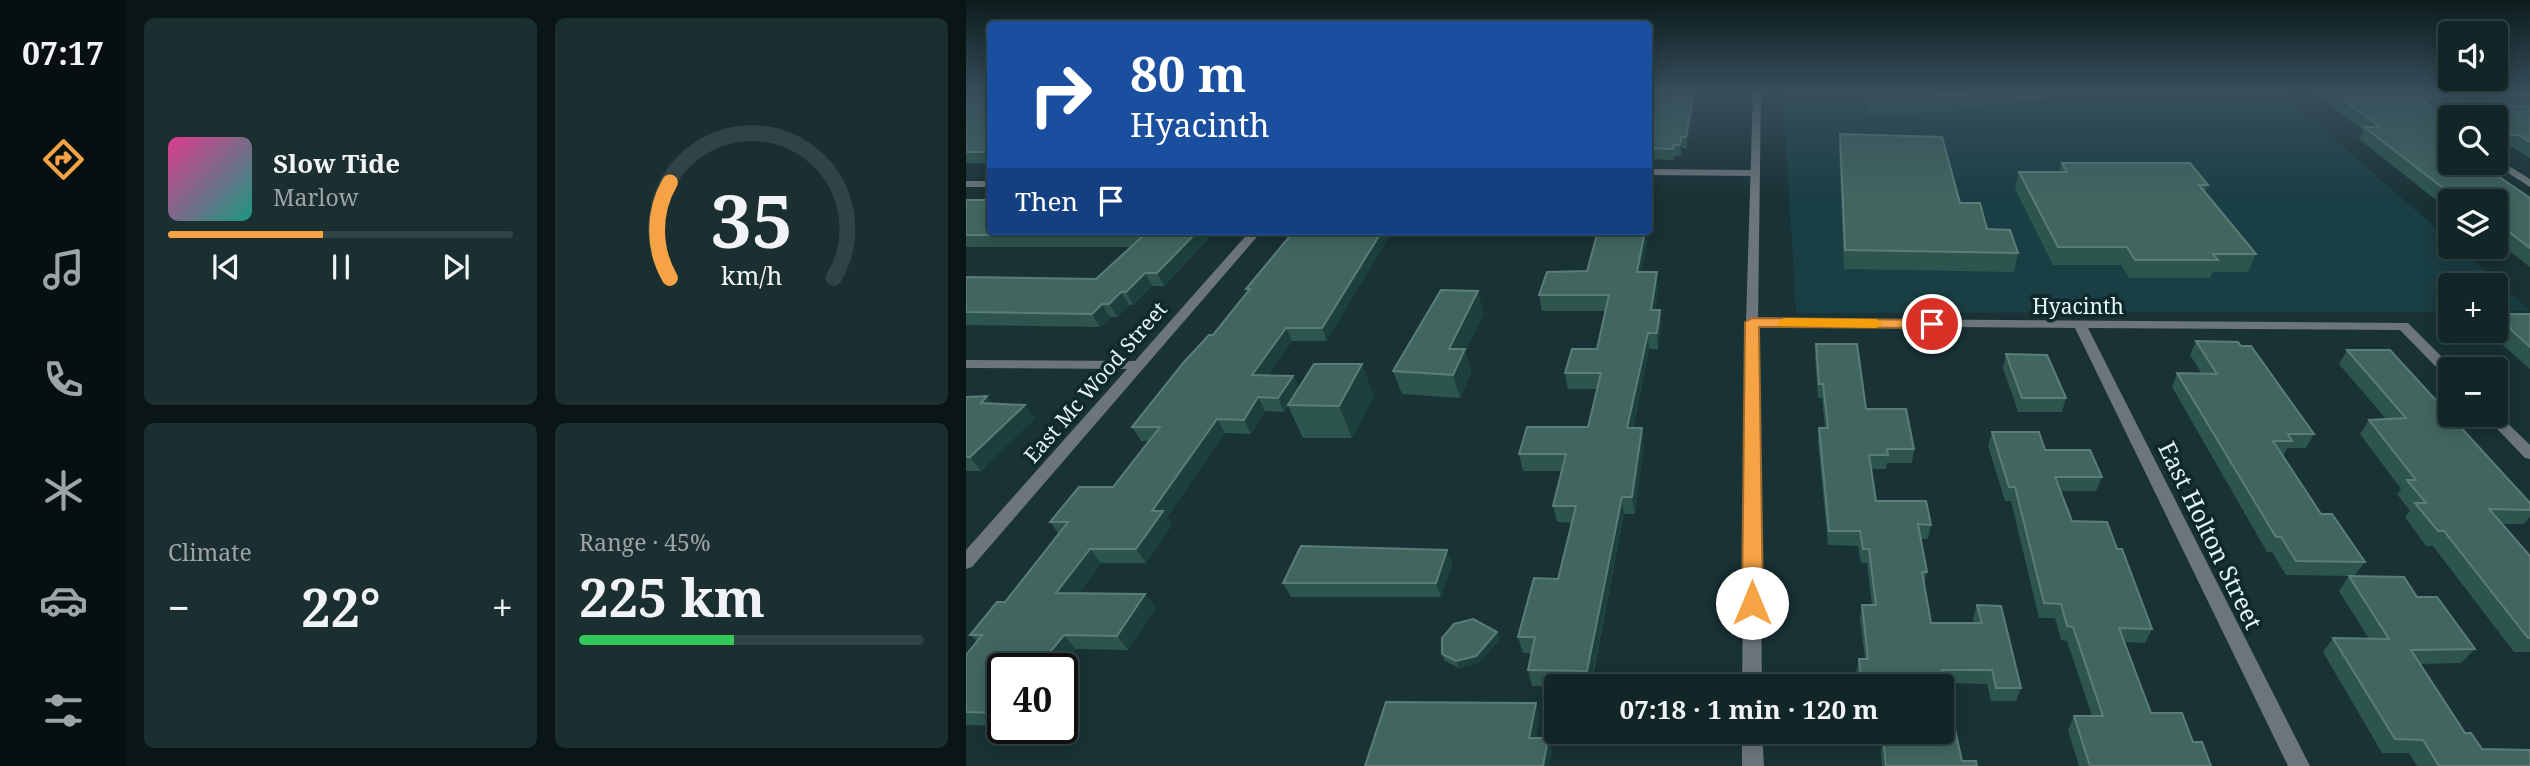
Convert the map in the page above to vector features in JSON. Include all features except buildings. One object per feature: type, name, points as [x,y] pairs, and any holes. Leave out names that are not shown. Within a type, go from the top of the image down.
[{"type":"street","points":[[1752,674],[1752,322],[1756,128]]},
{"type":"street","points":[[2508,169],[2530,184]]},
{"type":"street","points":[[1652,172],[1755,173]]},
{"type":"street","points":[[966,184],[987,184]]},
{"type":"street","name":"East Mc Wood Street","points":[[966,562],[1252,235]]},
{"type":"street","name":"Hyacinth","points":[[1752,322],[2403,326],[2438,361]]},
{"type":"street","name":"East Holton Street","points":[[2080,325],[2299,766]]},
{"type":"street","points":[[966,364],[1137,365]]},
{"type":"street","points":[[2503,427],[2530,454]]},
{"type":"street","points":[[1752,744],[1753,766]]},
{"type":"shaded area","points":[[1785,128],[2321,128],[2438,230],[2438,259],[2472,259],[2487,273],[2438,273],[2438,312],[1796,313]]},
{"type":"shaded area","points":[[2508,291],[2530,311],[2508,311]]},
{"type":"slow traffic","points":[[1784,323],[1876,323]]},
{"type":"route","points":[[1752,603],[1752,322],[1932,324]]}]
